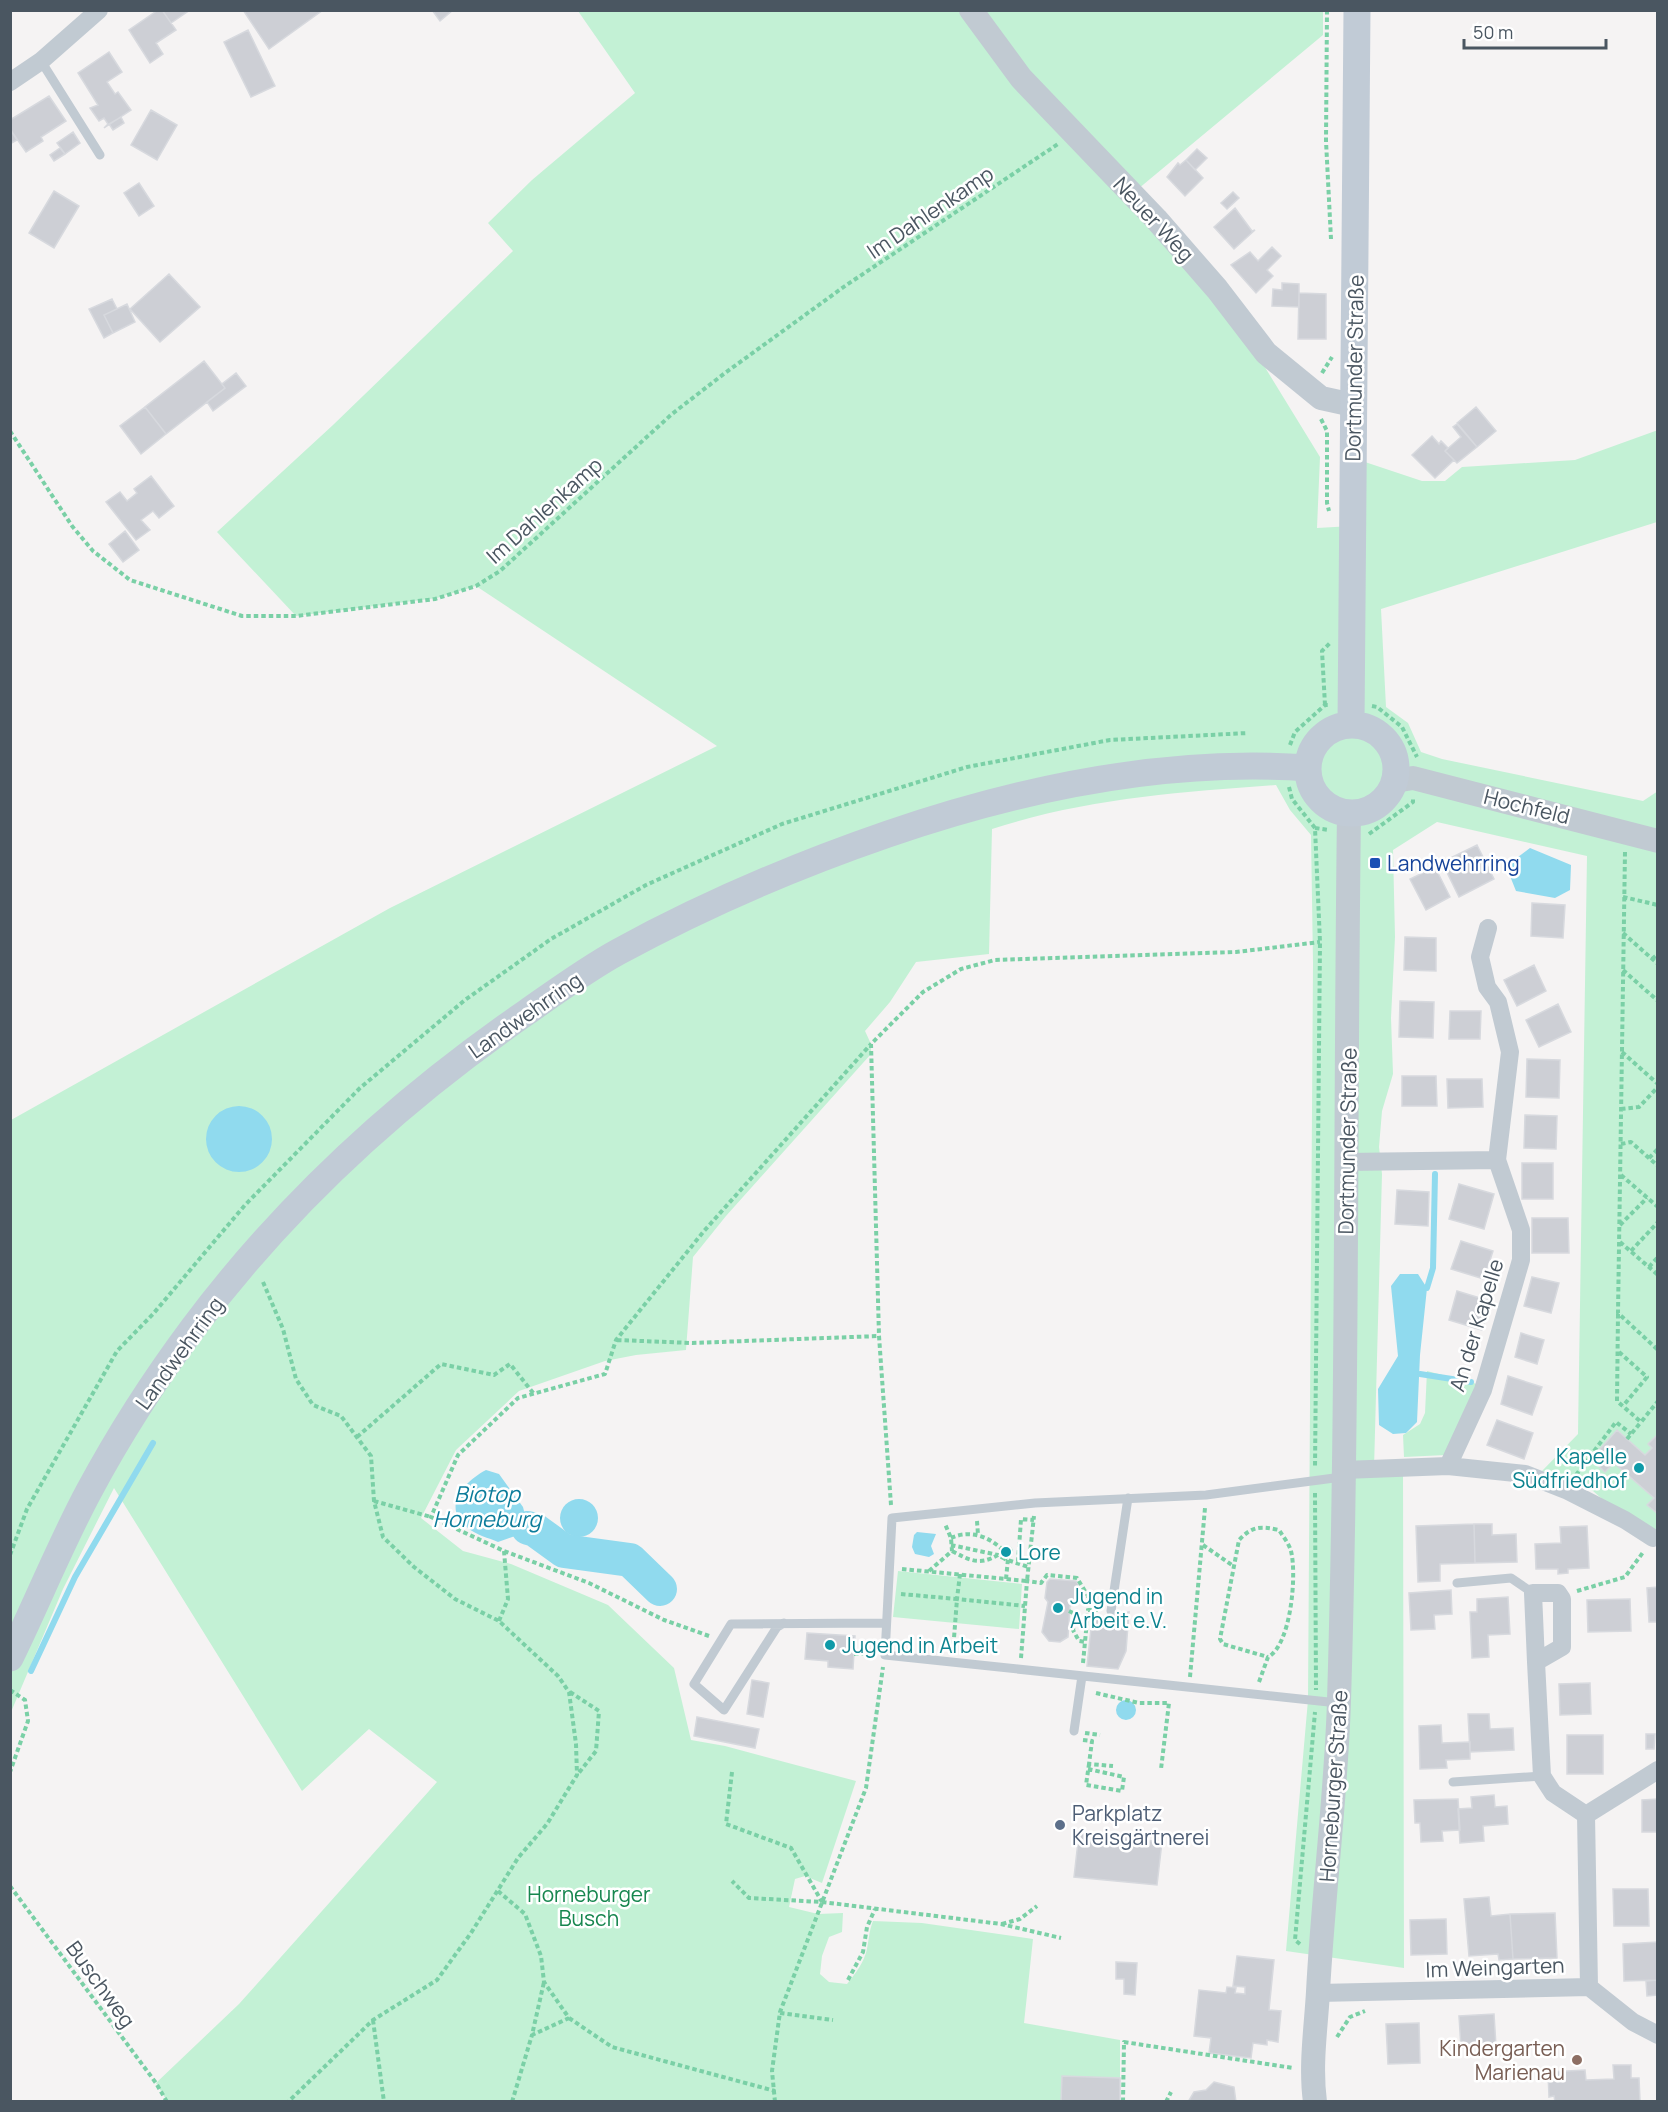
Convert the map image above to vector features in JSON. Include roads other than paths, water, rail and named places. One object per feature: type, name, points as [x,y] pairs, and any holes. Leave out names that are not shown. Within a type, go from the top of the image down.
[{"type":"main road","name":"Dortmunder Straße","points":[[1351,725],[1341,631],[1342,525],[1353,405],[1357,10]]},
{"type":"main road","points":[[1351,725],[1371,729],[1387,742],[1396,767],[1395,781],[1388,795],[1377,806],[1364,812],[1348,813],[1330,807],[1315,793],[1309,781],[1308,768],[1310,754],[1321,738],[1338,727],[1351,725]]},
{"type":"main road","name":"Landwehrring","points":[[10,1658],[89,1490],[142,1402],[194,1328],[250,1259],[336,1166],[430,1083],[565,986],[617,953],[699,911],[819,858],[942,815],[1090,779],[1178,769],[1308,768]]},
{"type":"street","points":[[10,82],[40,61],[99,10]]},
{"type":"street","name":"Neuer Weg","points":[[971,10],[1021,78],[1172,236],[1217,289],[1266,353],[1320,398],[1353,405]]},
{"type":"street","name":"Hochfeld","points":[[1395,781],[1413,778],[1658,841]]},
{"type":"street","name":"Dortmunder Straße","points":[[1344,1473],[1348,813]]},
{"type":"street","name":"An der Kapelle","points":[[1448,1466],[1483,1390],[1521,1260],[1521,1230],[1497,1160],[1510,1052],[1497,1002],[1487,987],[1479,957],[1488,928]]},
{"type":"street","points":[[1346,1162],[1497,1160]]},
{"type":"street","points":[[1344,1473],[1448,1466],[1525,1474],[1566,1490],[1652,1533]]},
{"type":"street","name":"Horneburger Straße","points":[[1315,2102],[1313,2071],[1318,1993],[1314,1959],[1335,1788],[1327,1702],[1344,1473]]},
{"type":"street","points":[[1536,1662],[1562,1647],[1561,1596],[1558,1593],[1533,1593],[1536,1662],[1542,1776],[1553,1793],[1586,1815]]},
{"type":"street","points":[[1586,1815],[1658,1770]]},
{"type":"street","points":[[1586,1815],[1589,1987]]},
{"type":"street","name":"Im Weingarten","points":[[1318,1993],[1589,1987],[1633,2022],[1658,2035]]},
{"type":"lane","points":[[40,61],[100,155]]},
{"type":"lane","points":[[1327,1702],[885,1655],[892,1518],[1035,1503],[1206,1495],[1315,1482],[1344,1473]]},
{"type":"lane","points":[[1111,1611],[1128,1498]]},
{"type":"lane","points":[[1457,1583],[1511,1578],[1533,1593]]},
{"type":"lane","points":[[784,1623],[777,1627],[724,1710],[694,1684],[731,1624],[784,1623],[886,1623]]},
{"type":"lane","points":[[1074,1731],[1082,1676]]},
{"type":"lane","points":[[1453,1782],[1542,1776]]},
{"type":"water","points":[[1530,848],[1571,865],[1570,890],[1555,898],[1516,891],[1506,866]]},
{"type":"water","points":[[239,1106],[252,1108],[267,1121],[272,1139],[270,1152],[257,1167],[239,1172],[226,1170],[211,1157],[206,1139],[208,1126],[221,1111]]},
{"type":"water","points":[[1400,1274],[1418,1274],[1427,1288],[1420,1355],[1417,1422],[1406,1433],[1393,1434],[1379,1425],[1378,1389],[1398,1356],[1391,1286]]},
{"type":"water","name":"Biotop Horneburg","points":[[486,1470],[499,1474],[523,1507],[529,1531],[498,1542],[475,1533],[460,1520],[456,1512],[458,1496],[470,1481]]},
{"type":"water","points":[[579,1499],[592,1505],[598,1518],[592,1531],[579,1537],[566,1531],[560,1518],[566,1505]]},
{"type":"water","points":[[917,1532],[936,1534],[931,1546],[934,1554],[929,1557],[915,1554],[912,1547],[914,1535]]},
{"type":"water","points":[[1126,1700],[1133,1703],[1136,1710],[1133,1717],[1126,1720],[1119,1717],[1116,1710],[1119,1703]]},
{"type":"waterway","points":[[1427,1288],[1433,1268],[1435,1174]]},
{"type":"waterway","points":[[1420,1374],[1471,1382]]},
{"type":"waterway","points":[[31,1671],[75,1577],[153,1443]]},
{"type":"waterway","points":[[528,1528],[535,1530],[564,1551],[630,1560],[660,1589]]},
{"type":"place","name":"Landwehrring","points":[[1375,863]]},
{"type":"place","name":"Kapelle Südfriedhof","points":[[1639,1468]]},
{"type":"place","name":"Lore","points":[[1006,1552]]},
{"type":"place","name":"Jugend in Arbeit e.V.","points":[[1058,1608]]},
{"type":"place","name":"Jugend in Arbeit","points":[[830,1645]]},
{"type":"place","name":"Parkplatz Kreisgärtnerei","points":[[1060,1825]]},
{"type":"place","name":"Kindergarten Marienau","points":[[1577,2060]]},
{"type":"park label","name":"Horneburger Busch","points":[[589,1906]]}]
